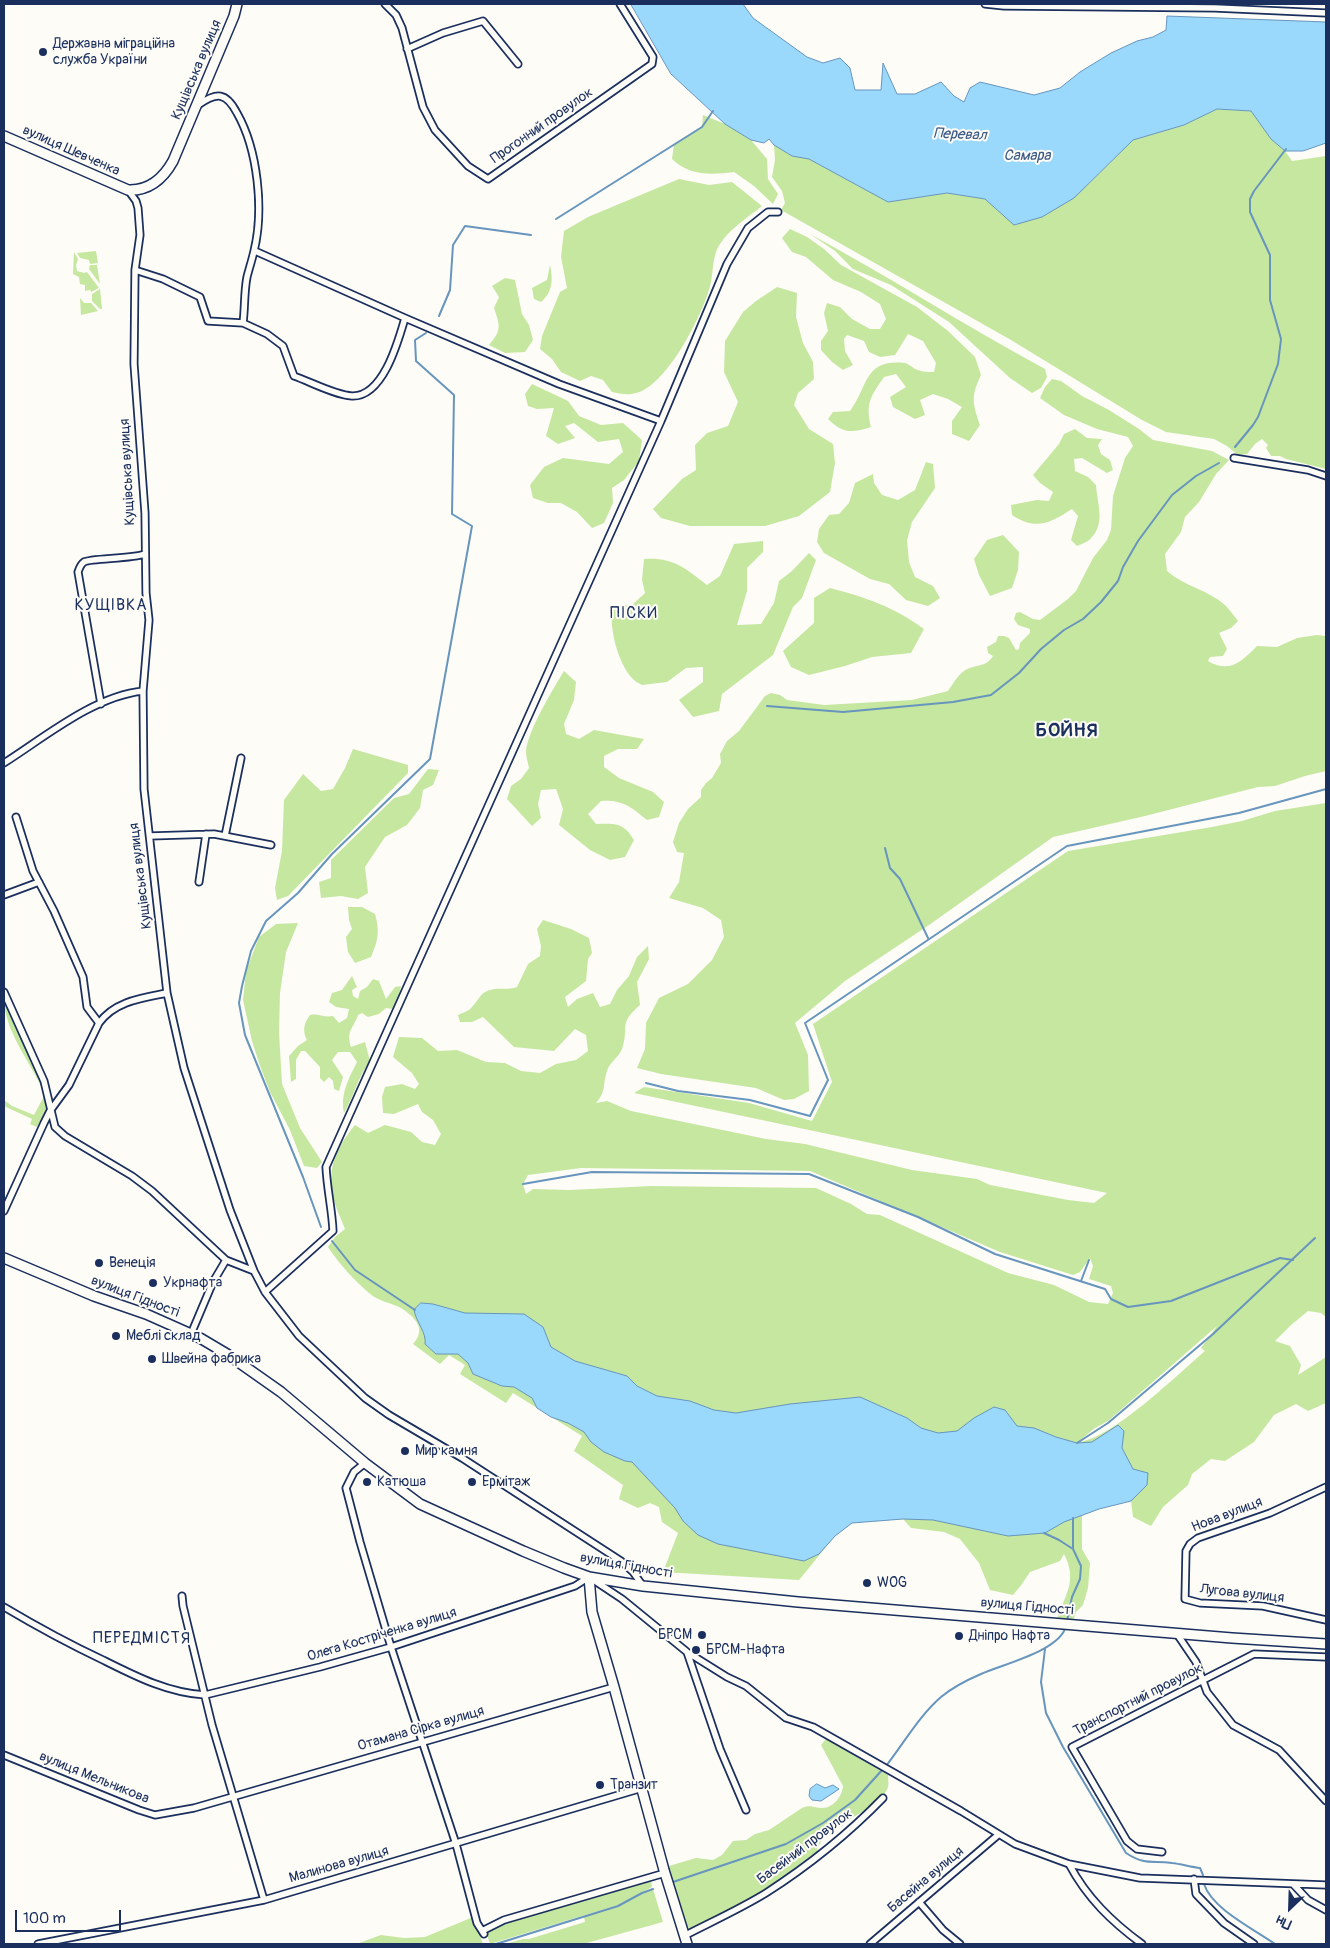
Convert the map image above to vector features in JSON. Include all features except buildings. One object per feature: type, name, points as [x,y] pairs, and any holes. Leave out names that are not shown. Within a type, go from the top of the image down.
[{"type":"main road","name":"Кущівська вулиця","points":[[128,190],[136,191],[146,188],[166,174],[234,16],[237,4]]},
{"type":"main road","name":"вулиця Шевченка","points":[[4,136],[128,190]]},
{"type":"main road","name":"вулиця Гідності","points":[[4,1258],[192,1334],[227,1354],[267,1382],[365,1463],[420,1504],[524,1551],[588,1577],[643,1586],[789,1601],[1075,1626],[1326,1644]]},
{"type":"main road","points":[[588,1577],[592,1612],[664,1872],[685,1940]]},
{"type":"street","name":"Прогонний провулок","points":[[385,4],[396,15],[423,107],[435,130],[468,166],[488,179],[652,64],[650,53],[620,4]]},
{"type":"street","points":[[985,4],[1004,6],[1215,8],[1326,13]]},
{"type":"street","points":[[407,49],[443,33],[483,21],[518,64]]},
{"type":"street","points":[[196,106],[211,96],[222,96],[231,101],[241,120],[257,170],[259,206],[255,251],[247,278],[243,323]]},
{"type":"street","name":"Кущівська вулиця","points":[[128,190],[136,201],[138,208],[140,235],[135,270],[134,364],[145,512],[149,620],[142,691],[144,789],[167,993],[184,1068],[230,1210],[254,1271],[265,1292],[299,1336],[365,1398],[621,1561],[633,1572],[643,1586]]},
{"type":"street","points":[[265,1292],[333,1231],[332,1210],[327,1191],[326,1167],[660,421],[727,264],[748,228],[768,212],[778,212]]},
{"type":"street","points":[[255,251],[559,384],[660,421]]},
{"type":"street","points":[[135,270],[163,279],[200,297],[208,321],[243,323],[267,334],[283,346],[294,376],[340,394],[353,396],[365,394],[378,384],[396,346],[405,318]]},
{"type":"street","points":[[1234,458],[1308,470],[1326,476]]},
{"type":"street","points":[[101,704],[78,572],[82,564],[88,561],[127,558],[146,554]]},
{"type":"street","points":[[4,763],[69,721],[101,704],[128,692],[142,691]]},
{"type":"street","points":[[225,836],[241,758]]},
{"type":"street","points":[[16,817],[33,871],[66,936],[83,977],[87,1007],[99,1023]]},
{"type":"street","points":[[199,882],[206,834]]},
{"type":"street","points":[[150,836],[206,834],[271,846]]},
{"type":"street","points":[[4,895],[39,882]]},
{"type":"street","points":[[4,992],[44,1081],[49,1097],[50,1111],[56,1127],[65,1136],[132,1176],[152,1191],[226,1260],[254,1271]]},
{"type":"street","points":[[4,1211],[50,1111],[69,1085],[99,1023],[113,1010],[134,999],[167,993]]},
{"type":"street","points":[[192,1334],[213,1282],[226,1260]]},
{"type":"street","points":[[365,1463],[354,1472],[346,1488],[391,1647],[456,1844],[477,1923],[483,1932],[504,1920],[664,1872]]},
{"type":"street","name":"Нова вулиця","points":[[1185,1600],[1186,1551],[1190,1544],[1198,1538],[1270,1512],[1326,1487]]},
{"type":"street","points":[[588,1577],[622,1599],[686,1652],[727,1677],[746,1686],[786,1718],[813,1727],[1015,1844],[1069,1864],[1140,1878],[1326,1885]]},
{"type":"street","name":"Олега Костріченка вулиця","points":[[4,1607],[58,1637],[130,1673],[186,1694],[204,1694],[320,1667],[391,1647],[506,1610],[564,1588],[575,1586],[588,1577]]},
{"type":"street","points":[[182,1596],[204,1694],[264,1900]]},
{"type":"street","name":"Лугова вулиця","points":[[1185,1600],[1200,1603],[1264,1606],[1326,1620]]},
{"type":"street","points":[[1177,1634],[1196,1662],[1202,1674],[1202,1682],[1207,1692],[1233,1724],[1279,1750],[1326,1801]]},
{"type":"street","points":[[686,1652],[720,1749],[746,1810]]},
{"type":"street","name":"Транспортний провулок","points":[[1162,1852],[1137,1849],[1127,1841],[1072,1747],[1254,1654],[1326,1657]]},
{"type":"street","name":"Отамана Сірка вулиця","points":[[235,1797],[422,1741],[614,1687]]},
{"type":"street","name":"вулиця Мельникова","points":[[4,1755],[155,1815],[194,1808],[235,1797]]},
{"type":"street","name":"Малинова вулиця","points":[[38,1944],[264,1900],[642,1788]]},
{"type":"street","name":"Басейний провулок","points":[[685,1940],[791,1876],[859,1822],[883,1798]]},
{"type":"street","name":"Басейна вулиця","points":[[870,1944],[998,1834]]},
{"type":"street","points":[[1069,1864],[1087,1894],[1116,1925],[1142,1944]]},
{"type":"street","points":[[1200,1880],[1196,1894],[1224,1923],[1254,1944]]},
{"type":"street","points":[[1293,1884],[1308,1900],[1326,1910]]},
{"type":"street","points":[[919,1902],[943,1930],[960,1944]]},
{"type":"green space","points":[[1217,109],[1251,111],[1271,139],[1285,151],[1292,161],[1326,156],[1326,469],[1280,456],[1271,456],[1266,448],[1268,445],[1262,439],[1247,454],[1238,455],[1214,439],[1166,432],[1142,420],[1011,340],[781,210],[785,203],[782,191],[772,177],[775,160],[774,145],[792,156],[809,159],[888,202],[947,193],[985,199],[1015,225],[1074,198],[1133,140],[1184,125]]},
{"type":"green space","points":[[703,115],[725,124],[751,140],[767,159],[768,179],[778,194],[773,204],[754,186],[734,172],[701,173],[686,169],[672,159],[674,144],[702,127]]},
{"type":"green space","points":[[679,179],[709,185],[732,182],[762,206],[724,238],[716,252],[710,285],[704,303],[679,352],[656,381],[643,390],[631,394],[612,392],[603,380],[591,376],[580,381],[561,372],[552,359],[540,349],[542,336],[560,292],[567,288],[561,257],[564,231],[588,217]]},
{"type":"green space","points":[[790,229],[807,237],[824,249],[841,265],[917,307],[948,331],[975,357],[981,375],[974,394],[975,410],[980,425],[969,441],[952,434],[952,421],[962,407],[948,399],[933,394],[920,400],[925,415],[915,419],[893,407],[890,397],[906,387],[896,374],[884,377],[870,400],[869,419],[871,427],[848,431],[833,424],[828,419],[833,412],[850,411],[869,376],[881,365],[905,363],[920,371],[934,372],[936,363],[923,341],[908,334],[895,355],[880,357],[869,352],[864,341],[847,335],[844,339],[845,351],[853,365],[843,370],[832,362],[821,350],[821,341],[828,331],[824,313],[827,303],[840,307],[852,319],[870,329],[880,329],[886,319],[880,304],[861,292],[833,280],[806,257],[792,252],[782,238]]},
{"type":"green space","points":[[810,234],[1045,369],[1047,377],[1041,388],[1032,393],[1010,378],[949,322],[891,285],[853,269],[835,251]]},
{"type":"green space","points":[[96,251],[98,263],[90,264],[89,260],[80,258],[77,253]]},
{"type":"green space","points":[[74,252],[78,259],[77,271],[87,272],[99,288],[91,292],[90,290],[85,291],[85,285],[80,284],[79,277],[73,274]]},
{"type":"green space","points":[[90,265],[97,265],[100,284],[89,269]]},
{"type":"green space","points":[[550,265],[552,275],[550,290],[541,302],[534,299],[532,288],[547,280]]},
{"type":"green space","points":[[505,278],[515,280],[522,314],[529,325],[533,340],[525,352],[505,353],[489,345],[499,328],[494,308],[499,297],[492,286]]},
{"type":"green space","points":[[777,287],[797,293],[796,317],[803,343],[813,362],[814,379],[798,393],[794,405],[809,429],[833,444],[835,463],[830,492],[799,516],[765,526],[690,526],[661,518],[653,509],[682,479],[696,470],[695,445],[707,433],[728,426],[738,402],[724,372],[725,341],[743,312]]},
{"type":"green space","points":[[100,289],[102,309],[92,301],[92,294]]},
{"type":"green space","points":[[80,298],[84,303],[91,303],[98,311],[81,315]]},
{"type":"green space","points":[[1052,379],[1061,381],[1082,396],[1139,429],[1153,440],[1212,451],[1229,460],[1216,474],[1199,502],[1185,517],[1181,532],[1165,554],[1167,571],[1181,581],[1218,600],[1227,607],[1238,621],[1231,628],[1219,633],[1227,649],[1223,656],[1210,657],[1208,661],[1216,665],[1229,666],[1235,664],[1257,646],[1277,647],[1297,638],[1317,635],[1326,636],[1326,771],[1275,786],[1258,787],[1053,837],[929,925],[845,981],[795,1023],[808,1055],[809,1091],[794,1099],[784,1100],[756,1088],[661,1074],[637,1068],[645,1049],[646,1023],[659,998],[688,984],[712,960],[724,937],[721,920],[703,908],[669,898],[679,882],[684,853],[677,852],[673,842],[679,823],[688,809],[701,797],[701,790],[712,778],[721,763],[720,754],[727,741],[739,731],[765,696],[771,693],[780,695],[787,700],[824,705],[912,700],[948,691],[964,671],[990,660],[993,656],[988,653],[987,647],[996,642],[998,636],[1009,638],[1016,650],[1019,649],[1020,643],[1030,633],[1030,629],[1018,625],[1014,619],[1016,613],[1020,612],[1033,619],[1040,620],[1068,599],[1076,591],[1093,558],[1107,540],[1111,530],[1113,496],[1125,458],[1133,446],[1128,437],[1097,429],[1064,415],[1040,398],[1045,387]]},
{"type":"green space","points":[[532,384],[568,401],[579,416],[601,425],[623,423],[642,440],[639,461],[624,480],[612,488],[613,503],[604,523],[592,528],[577,512],[561,503],[548,503],[533,498],[530,485],[544,467],[563,458],[609,464],[623,452],[619,439],[598,442],[574,423],[565,426],[575,438],[558,444],[546,436],[554,408],[537,409],[528,406],[525,394]]},
{"type":"green space","points":[[1075,429],[1087,438],[1102,439],[1098,445],[1101,454],[1110,460],[1113,470],[1107,473],[1082,458],[1074,459],[1075,471],[1088,477],[1096,485],[1100,513],[1096,532],[1088,541],[1077,546],[1071,540],[1078,516],[1072,509],[1050,521],[1036,524],[1028,523],[1012,515],[1011,505],[1037,500],[1049,501],[1053,492],[1040,483],[1033,475],[1059,444],[1064,434]]},
{"type":"green space","points":[[926,462],[933,464],[935,488],[912,522],[907,540],[909,562],[915,577],[933,586],[940,598],[928,606],[906,600],[889,584],[870,579],[824,553],[817,542],[819,529],[829,515],[839,514],[849,503],[855,483],[873,474],[874,483],[882,495],[898,500],[915,490]]},
{"type":"green space","points":[[1003,535],[1019,552],[1018,570],[1012,588],[990,596],[979,575],[974,559],[987,540]]},
{"type":"green space","points":[[763,541],[763,552],[747,568],[747,591],[737,625],[761,624],[774,603],[779,581],[792,571],[809,553],[816,560],[802,598],[793,607],[773,655],[722,694],[719,711],[693,717],[679,700],[703,682],[703,667],[686,668],[667,682],[642,685],[633,679],[622,663],[615,644],[612,614],[613,606],[632,605],[645,593],[642,580],[644,559],[671,562],[685,569],[707,585],[720,576],[734,544]]},
{"type":"green space","points":[[830,588],[879,604],[913,621],[924,629],[911,653],[872,657],[809,675],[791,667],[783,651],[814,623],[814,598]]},
{"type":"green space","points":[[564,671],[576,682],[574,700],[564,724],[566,734],[579,739],[594,730],[644,739],[637,749],[618,749],[604,756],[604,767],[619,778],[653,792],[664,802],[659,817],[647,820],[626,805],[615,801],[601,801],[588,814],[596,824],[619,825],[627,830],[634,840],[625,857],[610,860],[590,850],[559,825],[563,809],[556,789],[541,790],[538,804],[541,818],[532,826],[507,799],[511,786],[521,779],[529,768],[526,752],[527,744],[541,711]]},
{"type":"green space","points":[[353,749],[408,765],[408,773],[288,896],[277,900],[275,888],[282,851],[284,800],[303,774],[321,791],[333,789]]},
{"type":"green space","points":[[428,769],[439,770],[433,785],[423,790],[420,808],[407,825],[385,837],[365,867],[368,893],[358,899],[341,896],[321,898],[319,882],[331,878],[331,860],[394,798],[409,794]]},
{"type":"green space","points":[[1326,803],[1326,1317],[1321,1313],[1308,1311],[1275,1341],[1290,1346],[1301,1365],[1298,1375],[1326,1357],[1326,1403],[1308,1411],[1296,1404],[1274,1415],[1254,1442],[1225,1461],[1211,1459],[1192,1474],[1188,1485],[1163,1507],[1151,1526],[1133,1517],[1131,1501],[1082,1515],[1082,1549],[1090,1563],[1088,1588],[1083,1605],[1076,1612],[1073,1621],[1057,1620],[1070,1580],[1070,1572],[1064,1554],[1060,1561],[1030,1572],[1013,1595],[990,1590],[979,1563],[960,1539],[944,1532],[911,1528],[903,1519],[852,1523],[835,1536],[799,1580],[663,1572],[678,1533],[662,1522],[659,1507],[650,1503],[638,1508],[619,1499],[623,1485],[574,1451],[582,1436],[513,1393],[506,1403],[460,1374],[465,1365],[449,1355],[440,1364],[413,1344],[419,1333],[418,1324],[415,1319],[401,1308],[369,1293],[347,1272],[328,1247],[335,1237],[345,1229],[333,1196],[331,1176],[339,1149],[355,1125],[368,1133],[385,1125],[411,1132],[422,1142],[435,1145],[441,1134],[433,1120],[422,1112],[418,1104],[394,1114],[383,1113],[382,1097],[385,1087],[402,1084],[415,1089],[419,1084],[412,1073],[393,1057],[399,1037],[422,1038],[438,1051],[457,1050],[486,1062],[505,1063],[521,1071],[540,1073],[556,1064],[576,1060],[588,1051],[586,1035],[575,1029],[554,1051],[514,1047],[483,1017],[472,1022],[460,1022],[458,1015],[471,1008],[485,992],[493,989],[517,987],[528,964],[540,956],[541,946],[537,929],[543,920],[571,929],[589,938],[592,953],[588,959],[586,981],[565,997],[568,1007],[577,999],[593,993],[600,1007],[610,1004],[617,990],[629,976],[637,957],[648,946],[649,959],[637,982],[640,1005],[626,1022],[622,1049],[608,1068],[603,1091],[596,1103],[607,1101],[631,1111],[766,1139],[805,1144],[912,1170],[977,1179],[990,1185],[1094,1203],[1107,1193],[634,1093],[644,1087],[749,1103],[812,1121],[832,1082],[813,1024],[1068,851],[1212,827],[1242,821],[1275,811]],"holes":[[[581,1168],[810,1171],[1000,1252],[1073,1275],[1080,1272],[1090,1258],[1093,1266],[1089,1279],[1111,1286],[1113,1293],[1108,1304],[1089,1302],[1054,1285],[1008,1273],[880,1215],[867,1214],[851,1204],[816,1188],[651,1186],[569,1190],[533,1189],[526,1194],[523,1184],[528,1175]],[[1217,1326],[1201,1348],[1205,1351],[1162,1389],[1108,1430],[1078,1442],[1095,1428],[1108,1421]]]},
{"type":"green space","points":[[348,907],[362,907],[375,914],[378,931],[377,941],[371,957],[355,963],[348,952],[346,937],[352,929]]},
{"type":"green space","points":[[298,923],[286,952],[280,993],[279,1032],[282,1084],[300,1128],[322,1162],[317,1168],[304,1166],[290,1130],[270,1092],[252,1041],[243,1000],[246,971],[259,937],[276,924]]},
{"type":"green space","points":[[352,976],[357,987],[352,990],[353,996],[358,999],[360,991],[367,987],[373,979],[379,981],[386,999],[395,987],[401,986],[393,1009],[386,1008],[379,1014],[368,1017],[362,1013],[358,1015],[351,1030],[349,1037],[351,1047],[365,1042],[370,1061],[362,1073],[344,1113],[344,1093],[357,1062],[350,1052],[338,1052],[332,1060],[343,1077],[339,1091],[334,1089],[333,1081],[329,1077],[324,1082],[320,1078],[320,1067],[305,1051],[301,1051],[296,1060],[296,1079],[291,1082],[289,1056],[307,1040],[304,1027],[310,1015],[333,1016],[339,1023],[347,1018],[349,1009],[336,1007],[329,1002],[332,993],[342,990]]},
{"type":"green space","points":[[4,998],[16,1029],[45,1088],[48,1102],[46,1111],[37,1127],[30,1124],[32,1119],[4,1106],[4,1100],[12,1106],[34,1115],[43,1098],[43,1090],[13,1034],[5,1010]]},
{"type":"green space","points":[[826,1739],[888,1775],[888,1787],[883,1796],[874,1804],[829,1833],[821,1842],[817,1852],[781,1880],[758,1895],[695,1929],[690,1929],[686,1925],[669,1866],[696,1858],[713,1860],[722,1855],[733,1841],[746,1840],[755,1834],[769,1830],[802,1808],[810,1806],[826,1808],[833,1804],[839,1798],[843,1786],[821,1745]]},
{"type":"green space","points":[[651,1880],[652,1887],[618,1905],[490,1944],[486,1932],[503,1923]]},
{"type":"green space","points":[[653,1889],[663,1922],[583,1944],[505,1944],[529,1939],[585,1922],[584,1917],[618,1906]]},
{"type":"green space","points":[[473,1917],[483,1944],[345,1944],[359,1943],[381,1935],[404,1938],[425,1937]]},
{"type":"water","name":"Самара","points":[[631,4],[743,4],[753,18],[807,57],[823,63],[840,58],[850,68],[855,90],[881,90],[883,63],[897,94],[915,94],[941,82],[954,96],[964,102],[970,88],[980,82],[1034,95],[1060,88],[1080,72],[1111,53],[1166,30],[1167,16],[1326,22],[1326,143],[1303,151],[1285,151],[1271,139],[1251,111],[1217,109],[1184,125],[1133,140],[1074,198],[1042,217],[1014,225],[985,199],[947,193],[888,202],[809,159],[792,156],[774,145],[769,139],[764,143],[751,140],[725,124],[671,74]]},
{"type":"water","points":[[421,1303],[433,1304],[465,1313],[524,1314],[543,1327],[551,1347],[575,1361],[627,1376],[637,1386],[657,1396],[690,1401],[714,1410],[736,1413],[790,1404],[860,1397],[907,1418],[921,1428],[938,1433],[957,1431],[974,1418],[994,1407],[1005,1410],[1017,1426],[1034,1428],[1077,1443],[1092,1442],[1118,1425],[1124,1431],[1122,1448],[1133,1469],[1148,1473],[1147,1485],[1131,1501],[1099,1509],[1064,1522],[1045,1533],[1008,1536],[933,1520],[903,1519],[852,1523],[835,1536],[819,1554],[804,1561],[718,1544],[698,1535],[683,1521],[675,1508],[632,1462],[604,1452],[591,1442],[584,1432],[568,1423],[551,1417],[537,1408],[532,1398],[514,1387],[502,1386],[473,1374],[468,1363],[458,1354],[436,1354],[425,1344],[424,1336],[415,1314],[414,1310]]},
{"type":"water","points":[[817,1784],[825,1788],[833,1785],[839,1789],[821,1801],[812,1800],[809,1796],[810,1789]]},
{"type":"waterway","points":[[556,219],[702,127],[713,111]]},
{"type":"waterway","points":[[1235,447],[1258,417],[1278,364],[1281,339],[1270,300],[1270,255],[1250,212],[1250,199],[1286,149]]},
{"type":"waterway","points":[[439,316],[450,290],[453,245],[465,226],[531,235]]},
{"type":"waterway","points":[[321,1227],[303,1177],[245,1035],[239,1003],[251,951],[266,921],[298,893],[332,854],[430,759],[472,526],[452,514],[454,395],[416,361],[415,340],[426,333]]},
{"type":"waterway","points":[[767,706],[843,712],[953,702],[991,695],[1019,673],[1041,649],[1064,630],[1083,619],[1101,602],[1118,581],[1123,567],[1138,541],[1172,495],[1196,476],[1219,463]]},
{"type":"waterway","points":[[646,1083],[678,1091],[750,1100],[810,1116],[828,1080],[805,1023],[1067,846],[1239,813],[1326,789]]},
{"type":"waterway","points":[[885,848],[890,868],[900,879],[928,938]]},
{"type":"waterway","points":[[523,1184],[592,1172],[809,1174],[918,1217],[995,1254],[1105,1289],[1111,1299],[1128,1307],[1171,1301],[1280,1258],[1293,1260]]},
{"type":"waterway","points":[[1077,1443],[1108,1423],[1213,1334],[1315,1238]]},
{"type":"waterway","points":[[332,1241],[355,1270],[415,1310]]},
{"type":"waterway","points":[[1081,1281],[1089,1260]]},
{"type":"waterway","points":[[1067,1621],[1072,1597],[1080,1579],[1081,1566],[1073,1549],[1073,1518]]},
{"type":"waterway","points":[[1044,1533],[1073,1549]]},
{"type":"waterway","points":[[886,1766],[933,1704],[946,1693],[976,1676],[1042,1650],[1062,1635],[1066,1626]]},
{"type":"waterway","points":[[1045,1649],[1041,1682],[1046,1713],[1063,1747],[1126,1853],[1139,1860],[1200,1868],[1203,1875]]},
{"type":"waterway","points":[[673,1882],[786,1844],[823,1823],[855,1800],[883,1769]]},
{"type":"waterway","points":[[1204,1884],[1208,1893],[1224,1910],[1275,1944]]},
{"type":"waterway","points":[[496,1944],[618,1906],[653,1889]]},
{"type":"place","name":"Державна міграційна служба України","points":[[43,52]]},
{"type":"place","name":"Венеція","points":[[99,1263]]},
{"type":"place","name":"Укрнафта","points":[[153,1283]]},
{"type":"place","name":"Меблі склад","points":[[116,1336]]},
{"type":"place","name":"Швейна фабрика","points":[[152,1359]]},
{"type":"place","name":"Мир камня","points":[[405,1451]]},
{"type":"place","name":"Катюша","points":[[367,1482]]},
{"type":"place","name":"Ермітаж","points":[[472,1482]]},
{"type":"place","name":"WOG","points":[[867,1583]]},
{"type":"place","name":"БРСМ","points":[[702,1635]]},
{"type":"place","name":"Дніпро Нафта","points":[[959,1636]]},
{"type":"place","name":"БРСМ-Нафта","points":[[696,1650]]},
{"type":"place","name":"Транзит","points":[[600,1785]]},
{"type":"district","name":"КУЩІВКА","points":[[111,606]]},
{"type":"district","name":"ПІСКИ","points":[[634,614]]},
{"type":"district","name":"БОЙНЯ","points":[[1067,731]]},
{"type":"district","name":"ПЕРЕДМІСТЯ","points":[[142,1639]]},
{"type":"water label","name":"Перевал","points":[[960,135]]}]
